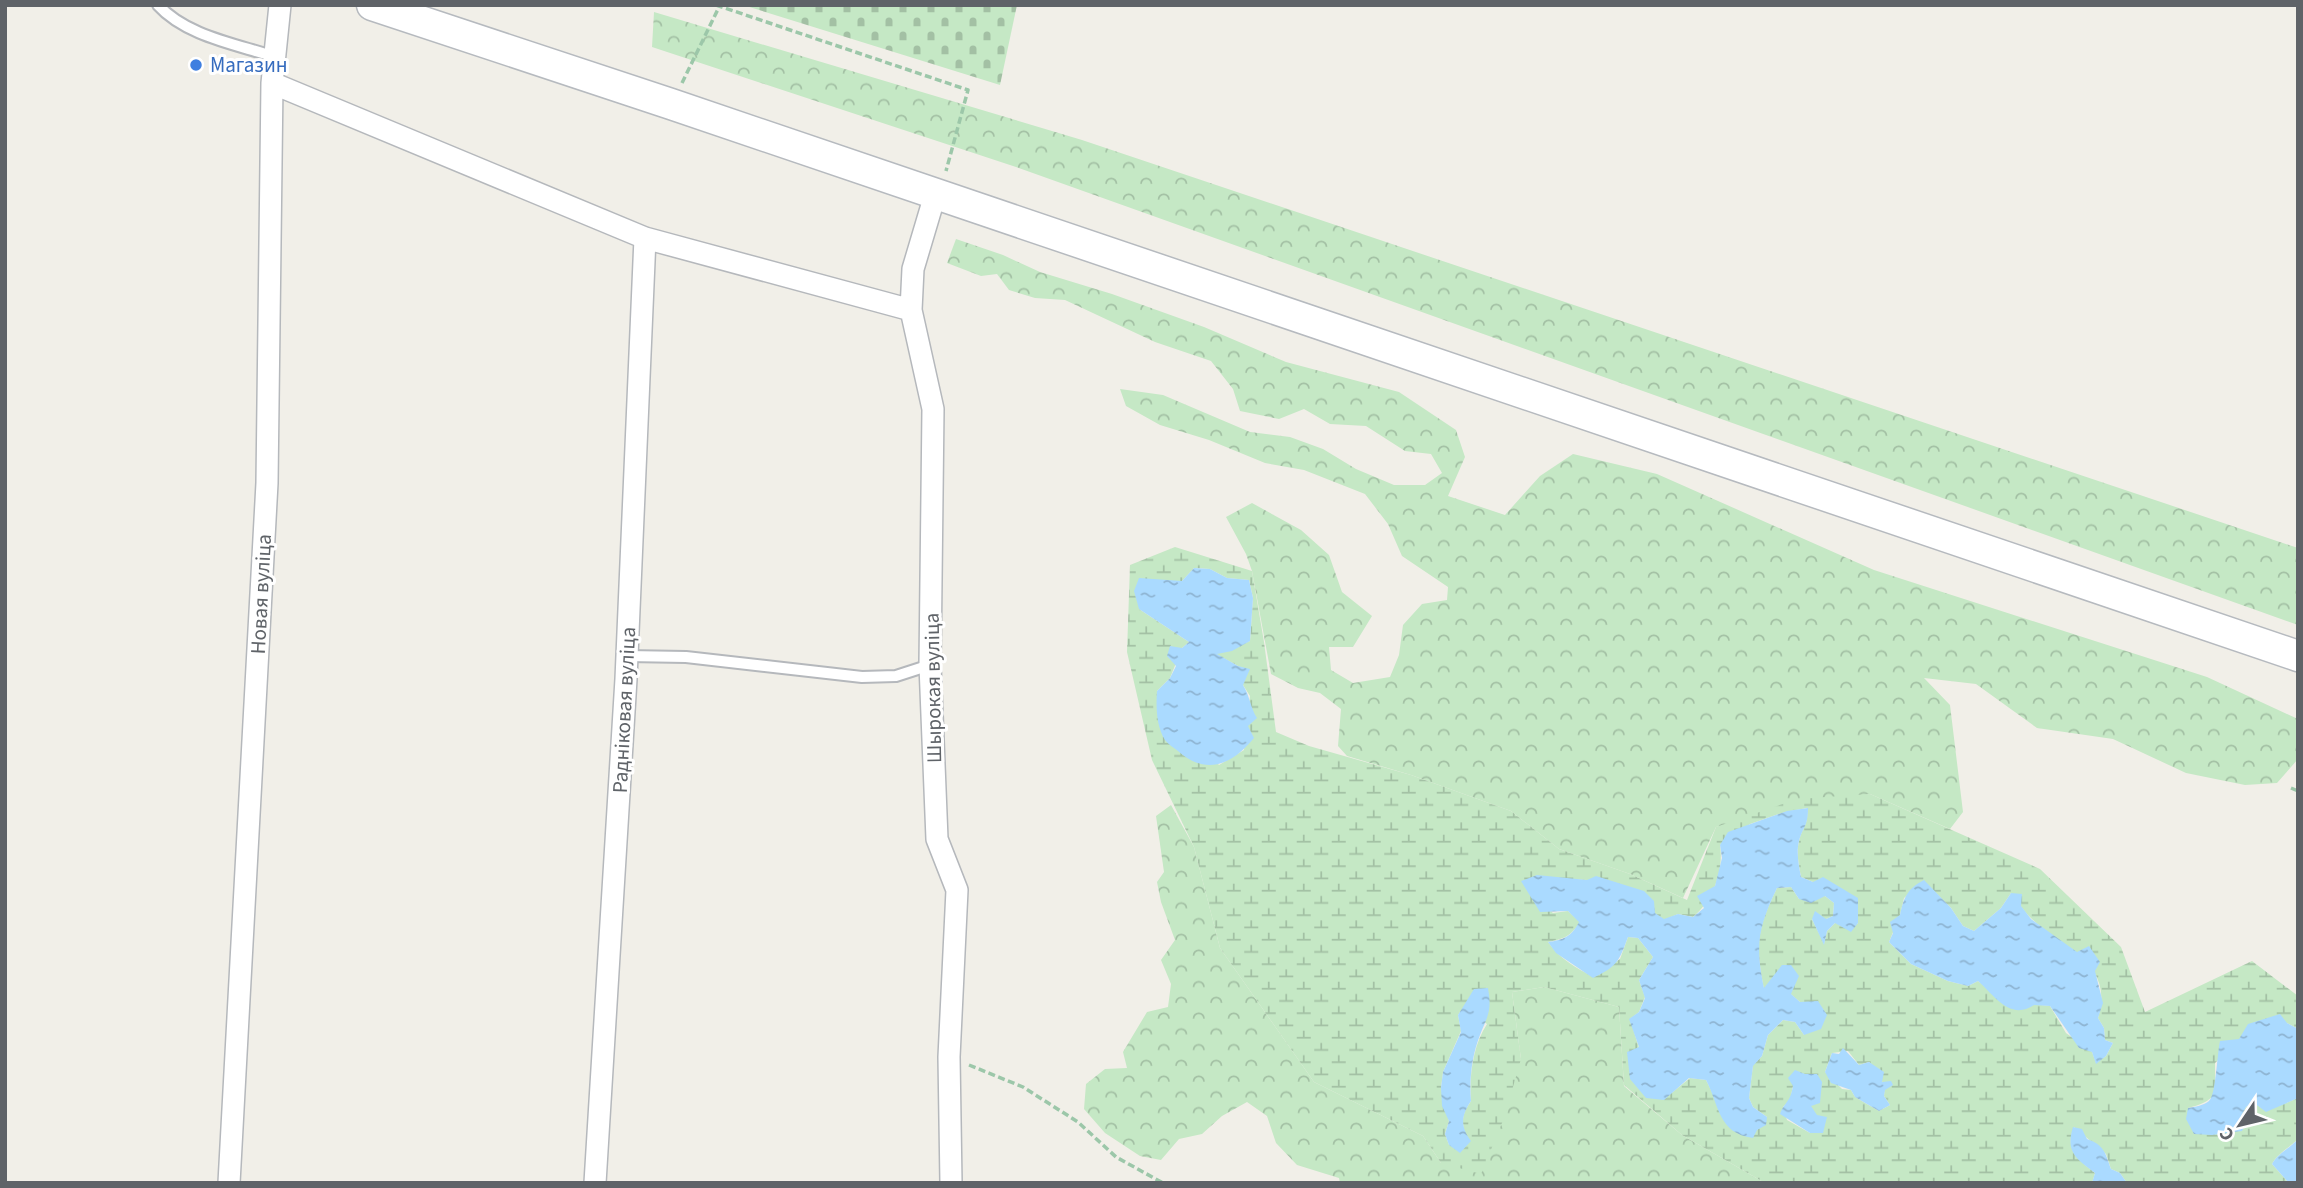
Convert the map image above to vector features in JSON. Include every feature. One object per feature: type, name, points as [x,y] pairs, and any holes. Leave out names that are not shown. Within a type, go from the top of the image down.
[{"type":"main road","points":[[372,5],[1267,305],[2298,656]]},
{"type":"street","name":"Новая вуліца","points":[[229,1183],[267,483],[272,83],[280,5]]},
{"type":"street","points":[[272,83],[645,238],[911,310]]},
{"type":"street","name":"Шырокая вуліца","points":[[935,195],[913,269],[911,310],[933,410],[930,666],[937,839],[957,890],[949,1057],[951,1183]]},
{"type":"street","name":"Радніковая вуліца","points":[[595,1183],[627,656],[645,238]]},
{"type":"lane","points":[[158,5],[167,15],[185,26],[275,57]]},
{"type":"lane","points":[[627,656],[686,657],[862,677],[895,676],[930,666]]},
{"type":"path","points":[[671,104],[719,6],[968,90],[948,167],[935,195]]},
{"type":"path","points":[[2291,788],[2298,790]]},
{"type":"path","points":[[949,1057],[1023,1087],[1078,1122],[1116,1157],[1163,1183]]},
{"type":"green space","points":[[743,5],[1017,5],[1000,85]]},
{"type":"green space","points":[[654,12],[1082,140],[2298,548],[2298,625],[1016,167],[652,47]]},
{"type":"green space","points":[[956,239],[1003,255],[1040,272],[1204,327],[1286,362],[1399,392],[1456,430],[1465,457],[1448,496],[1505,515],[1540,476],[1573,454],[1657,474],[1874,570],[2207,677],[2298,719],[2298,759],[2277,783],[2245,785],[2186,773],[2113,739],[2037,728],[1976,684],[1924,678],[1950,705],[1963,812],[1950,829],[1870,794],[1716,827],[1683,898],[1630,874],[1559,849],[1511,811],[1411,775],[1347,756],[1338,746],[1341,709],[1320,693],[1298,688],[1271,674],[1252,571],[1226,517],[1252,503],[1301,530],[1329,555],[1342,592],[1372,616],[1353,647],[1329,647],[1331,670],[1353,683],[1390,677],[1399,655],[1403,625],[1422,604],[1447,600],[1448,587],[1402,556],[1388,524],[1365,494],[1304,470],[1265,463],[1209,440],[1160,425],[1126,406],[1120,389],[1163,395],[1250,432],[1290,437],[1323,449],[1356,469],[1394,485],[1425,485],[1442,473],[1431,454],[1405,451],[1366,426],[1330,424],[1304,409],[1279,419],[1240,411],[1233,389],[1211,361],[1155,342],[1065,300],[1035,298],[1009,290],[997,274],[981,276],[947,263]]},
{"type":"green space","points":[[1175,547],[1252,571],[1276,732],[1309,746],[1411,775],[1511,811],[1559,849],[1630,874],[1687,900],[1716,827],[1797,799],[1870,794],[2040,869],[2121,947],[2145,1012],[2252,961],[2298,996],[2298,1029],[2287,1023],[2240,1039],[2215,1063],[2215,1088],[2211,1098],[2188,1108],[2245,1125],[2241,1116],[2253,1102],[2266,1111],[2298,1098],[2298,1139],[2272,1164],[2289,1183],[2127,1183],[2120,1173],[2111,1169],[2106,1154],[2074,1127],[2071,1135],[2072,1149],[2095,1173],[2092,1183],[1765,1183],[1682,1135],[1624,1085],[1619,1007],[1544,987],[1512,992],[1521,1059],[1504,1118],[1481,1174],[1441,1163],[1423,1136],[1314,1082],[1220,948],[1194,847],[1152,760],[1127,652],[1130,565]],"holes":[[[1194,568],[1210,569],[1227,578],[1249,580],[1253,598],[1250,641],[1216,654],[1238,666],[1243,685],[1250,696],[1244,750],[1219,765],[1157,691],[1170,678],[1182,648],[1189,642],[1139,609],[1182,581]],[[1807,808],[1806,822],[1798,846],[1801,877],[1813,882],[1858,924],[1835,923],[1827,931],[1824,944],[1812,919],[1833,916],[1834,903],[1825,896],[1799,899],[1791,887],[1777,888],[1762,926],[1759,949],[1761,974],[1764,989],[1773,979],[1800,1002],[1804,1035],[1795,1022],[1783,1020],[1768,1035],[1762,1056],[1753,1065],[1749,1098],[1753,1107],[1767,1117],[1757,1130],[1716,1100],[1706,1080],[1690,1078],[1663,1100],[1639,1048],[1630,1019],[1639,1012],[1645,997],[1639,980],[1653,957],[1638,938],[1628,937],[1620,959],[1594,977],[1581,970],[1563,958],[1548,942],[1567,936],[1580,922],[1568,911],[1553,913],[1530,894],[1522,881],[1588,880],[1664,920],[1678,914],[1693,917],[1706,903],[1716,885],[1720,845],[1750,824],[1787,811]],[[1924,881],[1951,908],[1963,926],[1974,931],[2001,908],[2011,893],[2032,919],[2093,970],[2101,999],[2098,1018],[2104,1028],[2105,1040],[2113,1043],[2106,1056],[2096,1063],[2092,1052],[2066,1033],[2050,1006],[2012,999],[1994,992],[1978,981],[1968,986],[1948,981],[1911,964],[1889,942],[1904,898]],[[1463,1008],[1487,1024],[1478,1041],[1473,1061],[1471,1101],[1463,1120],[1465,1133],[1449,1145],[1445,1134],[1449,1121],[1441,1088],[1443,1072],[1461,1031],[1458,1015]],[[1848,1051],[1859,1065],[1869,1062],[1875,1069],[1883,1082],[1884,1096],[1890,1105],[1879,1111],[1855,1097],[1851,1090],[1842,1089],[1825,1072],[1832,1053]],[[1793,1086],[1816,1115],[1810,1133],[1787,1120],[1783,1107],[1790,1100]]]},
{"type":"green space","points":[[1171,805],[1194,847],[1220,948],[1314,1082],[1423,1136],[1441,1163],[1521,1059],[1512,992],[1544,987],[1619,1007],[1624,1086],[1682,1135],[1765,1183],[1340,1183],[1339,1178],[1297,1165],[1276,1143],[1267,1116],[1247,1102],[1222,1116],[1202,1134],[1179,1139],[1161,1160],[1140,1156],[1105,1133],[1084,1109],[1086,1084],[1105,1069],[1127,1068],[1123,1052],[1147,1012],[1168,1007],[1171,984],[1161,960],[1175,940],[1161,902],[1157,882],[1164,872],[1156,816]]},
{"type":"water","points":[[1194,568],[1210,569],[1227,578],[1249,580],[1253,598],[1250,641],[1232,651],[1217,654],[1238,666],[1250,669],[1243,685],[1257,718],[1248,726],[1254,738],[1228,761],[1209,765],[1188,759],[1168,743],[1162,734],[1157,716],[1157,691],[1170,678],[1176,666],[1167,656],[1170,646],[1182,648],[1189,642],[1139,609],[1134,591],[1139,578],[1182,581]]},
{"type":"water","points":[[1808,808],[1798,846],[1801,877],[1813,882],[1823,877],[1858,898],[1858,923],[1851,932],[1835,923],[1827,931],[1824,945],[1812,919],[1815,911],[1826,919],[1833,916],[1834,903],[1825,896],[1811,903],[1799,899],[1791,887],[1777,888],[1760,937],[1764,988],[1782,965],[1791,965],[1799,976],[1791,994],[1800,1002],[1818,1001],[1827,1015],[1821,1029],[1804,1035],[1795,1022],[1783,1020],[1768,1035],[1762,1056],[1753,1066],[1749,1098],[1753,1107],[1767,1117],[1766,1125],[1757,1130],[1753,1138],[1733,1131],[1726,1125],[1706,1080],[1689,1078],[1664,1100],[1646,1098],[1630,1079],[1627,1052],[1639,1047],[1629,1019],[1639,1012],[1645,998],[1639,980],[1653,957],[1638,938],[1628,937],[1616,962],[1593,978],[1556,953],[1548,942],[1567,937],[1579,922],[1568,911],[1540,912],[1521,881],[1537,875],[1587,880],[1596,876],[1644,891],[1654,901],[1655,913],[1664,919],[1678,914],[1693,917],[1704,908],[1697,896],[1715,886],[1722,858],[1720,845],[1728,832],[1787,811]]},
{"type":"water","points":[[1924,880],[1951,908],[1963,926],[1974,931],[2001,908],[2011,893],[2022,894],[2021,906],[2031,919],[2077,952],[2089,946],[2100,962],[2095,971],[2103,1003],[2098,1018],[2104,1028],[2105,1040],[2113,1043],[2106,1056],[2096,1064],[2092,1052],[2079,1048],[2050,1006],[2034,1005],[2018,1010],[2010,1008],[2003,1005],[1978,981],[1968,986],[1948,981],[1911,964],[1889,942],[1893,933],[1890,922],[1900,915],[1910,890]]},
{"type":"water","points":[[1488,988],[1488,1013],[1475,1051],[1471,1101],[1463,1121],[1471,1141],[1460,1153],[1449,1145],[1445,1134],[1449,1121],[1442,1106],[1443,1072],[1461,1032],[1458,1015],[1474,989]]},
{"type":"water","points":[[2280,1014],[2287,1023],[2298,1029],[2298,1098],[2266,1112],[2253,1102],[2241,1116],[2245,1125],[2242,1131],[2212,1135],[2194,1134],[2186,1119],[2188,1108],[2205,1104],[2211,1097],[2220,1041],[2239,1039],[2248,1024]]},
{"type":"water","points":[[1843,1048],[1859,1065],[1869,1062],[1884,1072],[1882,1082],[1891,1081],[1893,1085],[1885,1090],[1884,1096],[1890,1105],[1879,1111],[1855,1097],[1851,1090],[1831,1083],[1825,1072],[1832,1053],[1839,1054]]},
{"type":"water","points":[[1795,1070],[1805,1074],[1817,1074],[1822,1082],[1820,1103],[1811,1106],[1817,1115],[1827,1117],[1823,1133],[1810,1133],[1780,1114],[1792,1092],[1793,1086],[1788,1078]]},
{"type":"water","points":[[2073,1127],[2082,1129],[2087,1139],[2100,1147],[2111,1169],[2120,1173],[2127,1183],[2092,1183],[2095,1173],[2078,1159],[2072,1149]]},
{"type":"water","points":[[2298,1139],[2298,1183],[2289,1183],[2272,1164]]},
{"type":"place","name":"Магазин","points":[[196,65]]}]
